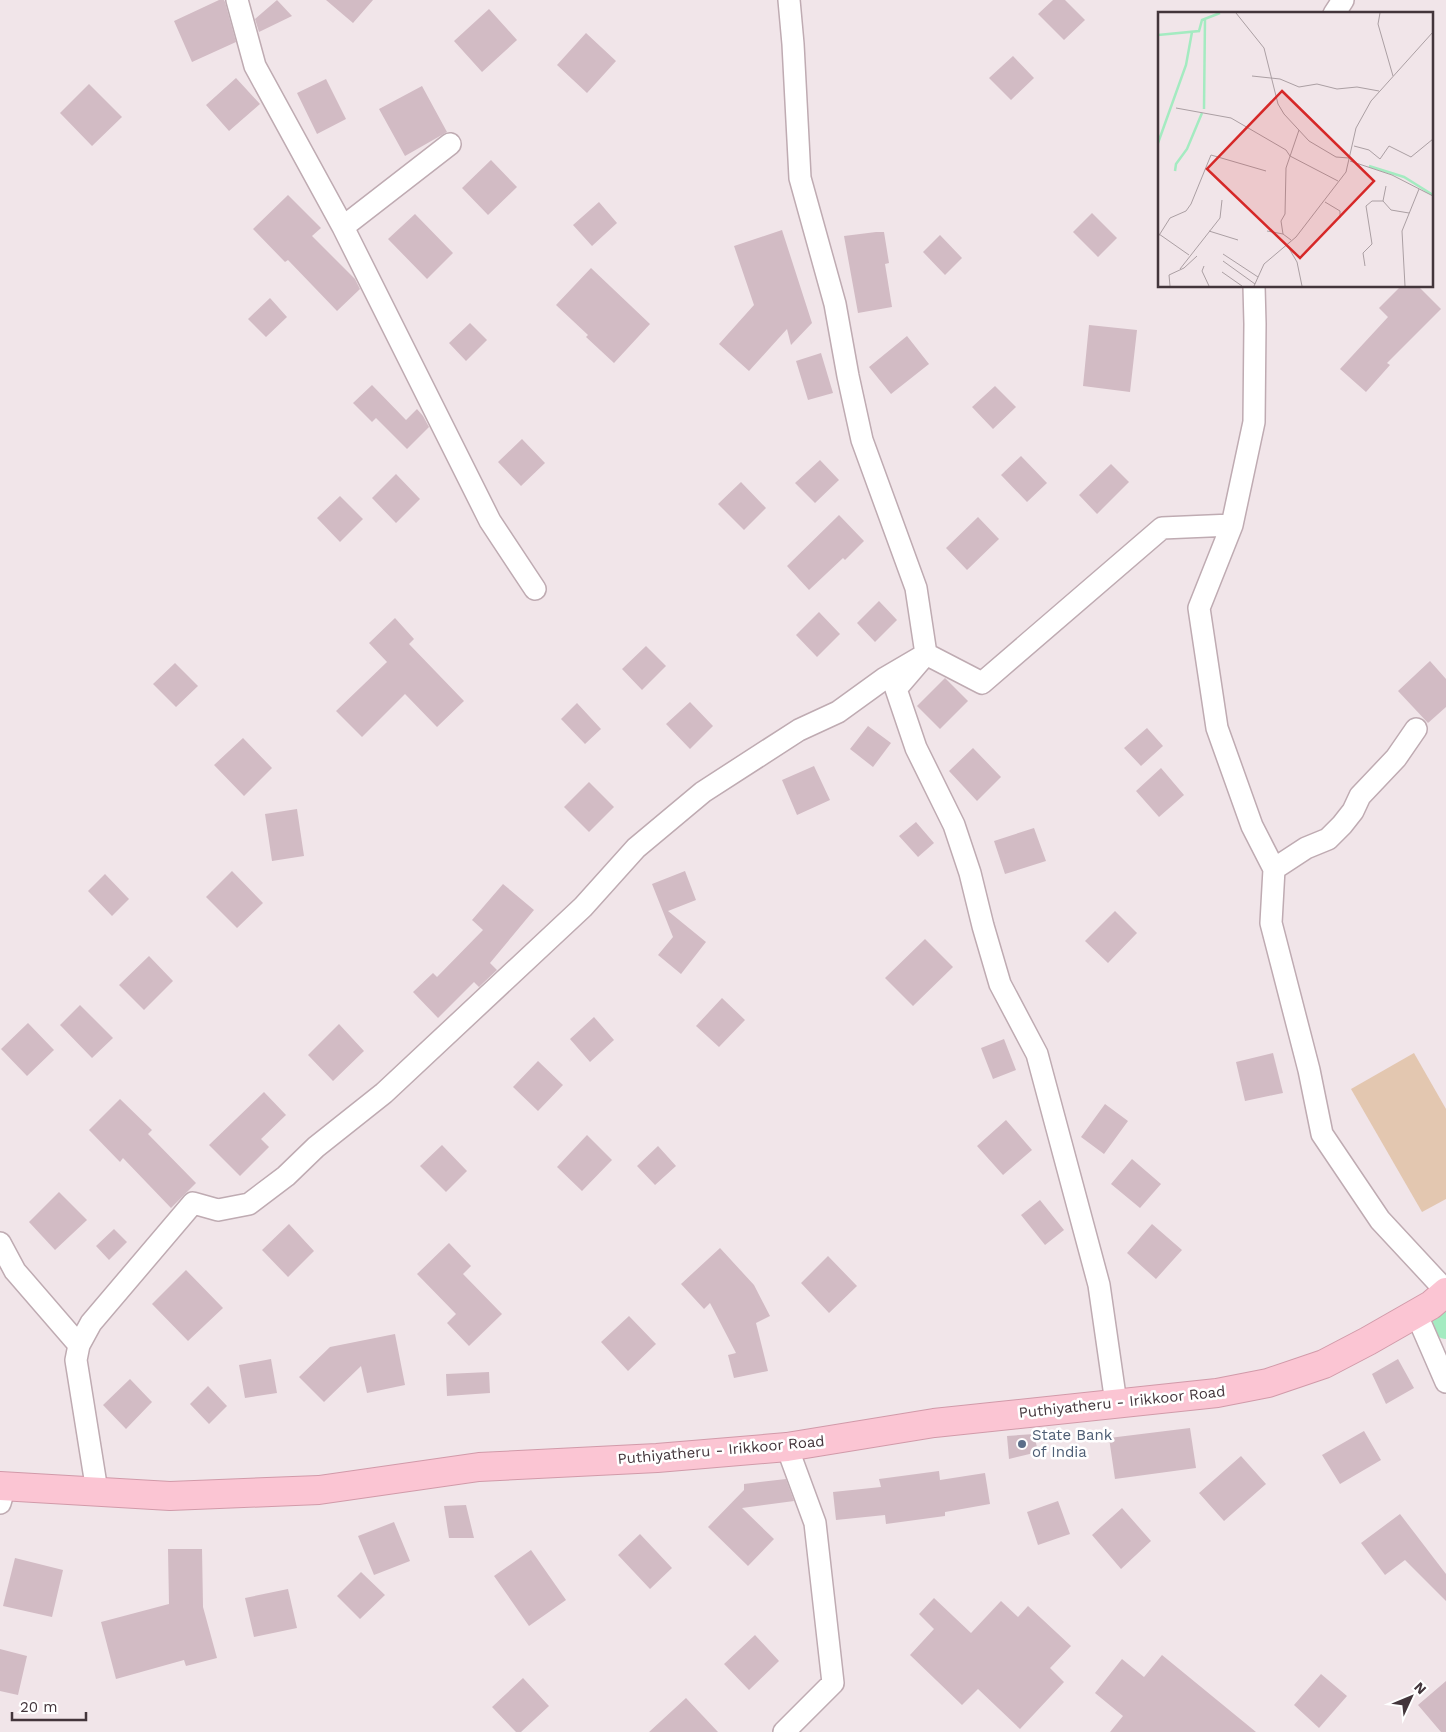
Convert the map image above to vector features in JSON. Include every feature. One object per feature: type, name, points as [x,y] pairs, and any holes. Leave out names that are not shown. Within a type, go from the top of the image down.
[{"type":"main road","name":"Puthiyatheru - Irikkoor Road","points":[[2,1492],[97,1491],[170,1496],[319,1490],[479,1467],[657,1458],[787,1447],[934,1423],[1217,1393],[1268,1384],[1324,1364],[1431,1305],[1446,1291]]},
{"type":"street","points":[[237,0],[255,66],[343,227],[490,521],[535,589]]},
{"type":"street","points":[[789,0],[800,178],[835,304],[862,440],[916,588],[926,654]]},
{"type":"street","points":[[1335,12],[1343,0]]},
{"type":"street","points":[[343,227],[450,144]]},
{"type":"street","points":[[1254,288],[1254,422],[1232,526],[1199,608],[1217,728],[1252,826],[1274,869],[1271,923],[1309,1070],[1322,1134],[1380,1220],[1446,1291]]},
{"type":"street","points":[[926,654],[982,683],[1162,528],[1232,526]]},
{"type":"street","points":[[97,1491],[76,1360],[78,1345],[91,1323],[192,1203],[218,1210],[249,1204],[286,1176],[316,1147],[384,1093],[583,907],[636,848],[703,792],[799,730],[838,712],[885,678],[926,654]]},
{"type":"street","points":[[926,654],[896,688],[916,748],[954,825],[970,873],[1000,984],[1037,1054],[1099,1285],[1116,1403]]},
{"type":"street","points":[[1274,869],[1306,848],[1328,839],[1353,811],[1360,796],[1396,758],[1416,728]]},
{"type":"street","points":[[0,1244],[15,1271],[78,1345]]},
{"type":"street","points":[[1416,1313],[1446,1382]]},
{"type":"street","points":[[784,1732],[833,1683],[816,1523],[787,1447]]},
{"type":"shaded area","points":[[1414,1053],[1446,1109],[1446,1199],[1422,1212],[1351,1089]]},
{"type":"building","points":[[219,0],[224,0],[225,2],[236,42],[192,62],[174,21]]},
{"type":"building","points":[[277,0],[292,16],[259,32],[255,19]]},
{"type":"building","points":[[326,0],[373,0],[353,23]]},
{"type":"building","points":[[1053,0],[1065,0],[1085,20],[1064,40],[1038,14]]},
{"type":"building","points":[[489,9],[517,40],[482,72],[454,41]]},
{"type":"building","points":[[586,33],[616,61],[587,93],[557,65]]},
{"type":"building","points":[[1013,56],[1034,78],[1011,100],[989,78]]},
{"type":"building","points":[[236,78],[260,104],[229,131],[206,105]]},
{"type":"building","points":[[326,79],[346,119],[317,134],[297,93]]},
{"type":"building","points":[[89,84],[122,117],[92,146],[60,113]]},
{"type":"building","points":[[422,86],[447,132],[405,156],[379,109]]},
{"type":"building","points":[[491,160],[517,187],[488,215],[462,188]]},
{"type":"building","points":[[288,195],[321,228],[312,236],[355,279],[360,289],[337,311],[288,260],[285,262],[253,229]]},
{"type":"building","points":[[599,202],[617,223],[592,246],[573,225]]},
{"type":"building","points":[[1092,213],[1117,238],[1098,257],[1073,232]]},
{"type":"building","points":[[415,214],[453,253],[427,279],[388,239]]},
{"type":"building","points":[[782,230],[812,323],[791,345],[787,329],[749,371],[719,344],[754,305],[734,246]]},
{"type":"building","points":[[884,232],[889,263],[885,264],[892,307],[858,313],[844,236]]},
{"type":"building","points":[[940,235],[962,258],[945,275],[923,252]]},
{"type":"building","points":[[591,268],[650,324],[614,363],[556,305]]},
{"type":"building","points":[[1399,288],[1420,288],[1441,309],[1387,363],[1390,365],[1366,392],[1340,369],[1388,317],[1379,308]]},
{"type":"building","points":[[270,298],[287,317],[266,337],[248,319]]},
{"type":"building","points":[[470,323],[487,340],[466,361],[449,343]]},
{"type":"building","points":[[1089,325],[1137,330],[1130,392],[1083,386]]},
{"type":"building","points":[[907,336],[929,364],[891,394],[869,367]]},
{"type":"building","points":[[821,353],[833,393],[808,400],[796,361]]},
{"type":"building","points":[[372,385],[406,420],[417,409],[423,416],[429,427],[407,449],[376,418],[372,422],[353,403]]},
{"type":"building","points":[[995,386],[1016,407],[993,429],[972,407]]},
{"type":"building","points":[[522,439],[545,463],[521,486],[498,462]]},
{"type":"building","points":[[1021,456],[1047,483],[1027,502],[1001,475]]},
{"type":"building","points":[[820,460],[839,480],[815,503],[795,483]]},
{"type":"building","points":[[1111,464],[1129,482],[1097,514],[1079,495]]},
{"type":"building","points":[[396,474],[420,499],[396,523],[372,498]]},
{"type":"building","points":[[741,482],[766,508],[744,530],[718,504]]},
{"type":"building","points":[[340,496],[363,519],[340,542],[317,518]]},
{"type":"building","points":[[839,515],[864,541],[845,560],[843,558],[809,590],[787,566]]},
{"type":"building","points":[[978,517],[999,539],[967,570],[946,548]]},
{"type":"building","points":[[879,601],[897,620],[875,642],[857,623]]},
{"type":"building","points":[[819,612],[840,634],[817,657],[796,635]]},
{"type":"building","points":[[395,618],[414,639],[409,644],[464,701],[437,727],[405,694],[362,737],[336,711],[387,662],[369,643]]},
{"type":"building","points":[[646,646],[666,666],[642,690],[622,669]]},
{"type":"building","points":[[1430,661],[1446,679],[1446,707],[1428,723],[1398,691]]},
{"type":"building","points":[[175,663],[198,686],[176,707],[153,684]]},
{"type":"building","points":[[945,678],[968,701],[940,729],[917,706]]},
{"type":"building","points":[[690,702],[713,726],[690,749],[666,724]]},
{"type":"building","points":[[577,703],[601,729],[585,744],[561,719]]},
{"type":"building","points":[[868,726],[891,743],[873,767],[850,749]]},
{"type":"building","points":[[1147,728],[1163,746],[1141,766],[1124,748]]},
{"type":"building","points":[[243,738],[272,768],[244,796],[214,765]]},
{"type":"building","points":[[973,748],[1001,777],[977,801],[949,771]]},
{"type":"building","points":[[814,766],[830,800],[797,815],[782,780]]},
{"type":"building","points":[[1161,768],[1184,795],[1159,817],[1136,791]]},
{"type":"building","points":[[589,782],[614,807],[589,832],[564,807]]},
{"type":"building","points":[[297,809],[304,856],[272,861],[265,814]]},
{"type":"building","points":[[916,822],[934,843],[918,857],[899,836]]},
{"type":"building","points":[[1034,828],[1046,861],[1005,874],[994,841]]},
{"type":"building","points":[[232,871],[263,903],[237,928],[206,897]]},
{"type":"building","points":[[685,871],[696,900],[668,911],[706,942],[681,974],[658,955],[673,937],[652,884]]},
{"type":"building","points":[[105,874],[129,899],[112,916],[88,891]]},
{"type":"building","points":[[503,884],[534,910],[490,963],[497,970],[479,987],[474,982],[438,1018],[413,992],[433,973],[437,977],[483,930],[472,920]]},
{"type":"building","points":[[1115,911],[1137,933],[1108,963],[1085,941]]},
{"type":"building","points":[[925,939],[953,967],[913,1006],[885,978]]},
{"type":"building","points":[[149,956],[173,981],[144,1010],[119,985]]},
{"type":"building","points":[[722,998],[745,1020],[719,1047],[696,1026]]},
{"type":"building","points":[[80,1005],[113,1038],[92,1058],[60,1025]]},
{"type":"building","points":[[594,1017],[614,1040],[590,1062],[570,1039]]},
{"type":"building","points":[[28,1023],[54,1050],[27,1076],[1,1049]]},
{"type":"building","points":[[339,1024],[364,1051],[333,1081],[308,1055]]},
{"type":"building","points":[[1004,1039],[1016,1070],[993,1079],[981,1048]]},
{"type":"building","points":[[1273,1053],[1283,1093],[1245,1101],[1236,1062]]},
{"type":"building","points":[[538,1061],[563,1085],[538,1111],[513,1087]]},
{"type":"building","points":[[264,1092],[286,1115],[261,1139],[269,1147],[240,1176],[209,1145]]},
{"type":"building","points":[[120,1099],[152,1130],[148,1134],[196,1183],[171,1208],[123,1158],[120,1162],[89,1130]]},
{"type":"building","points":[[1105,1104],[1128,1121],[1104,1154],[1081,1137]]},
{"type":"building","points":[[1006,1120],[1032,1150],[1003,1175],[977,1146]]},
{"type":"building","points":[[587,1135],[612,1160],[582,1191],[557,1167]]},
{"type":"building","points":[[442,1145],[467,1171],[446,1192],[420,1166]]},
{"type":"building","points":[[658,1146],[676,1166],[655,1185],[637,1166]]},
{"type":"building","points":[[1132,1159],[1161,1184],[1140,1208],[1111,1184]]},
{"type":"building","points":[[59,1192],[87,1220],[55,1250],[29,1222]]},
{"type":"building","points":[[1040,1200],[1064,1230],[1045,1245],[1021,1215]]},
{"type":"building","points":[[289,1224],[314,1251],[288,1277],[262,1250]]},
{"type":"building","points":[[1152,1224],[1182,1250],[1156,1279],[1127,1253]]},
{"type":"building","points":[[114,1229],[127,1242],[109,1260],[96,1246]]},
{"type":"building","points":[[449,1243],[471,1266],[463,1274],[502,1314],[469,1346],[447,1323],[456,1314],[417,1274]]},
{"type":"building","points":[[720,1248],[754,1285],[770,1316],[756,1323],[768,1371],[734,1378],[728,1355],[736,1353],[710,1303],[704,1309],[681,1284]]},
{"type":"building","points":[[828,1256],[857,1286],[829,1313],[801,1283]]},
{"type":"building","points":[[186,1270],[223,1308],[188,1341],[152,1304]]},
{"type":"building","points":[[629,1316],[656,1344],[628,1371],[601,1342]]},
{"type":"building","points":[[395,1334],[405,1385],[367,1393],[361,1366],[324,1402],[299,1377],[330,1347]]},
{"type":"building","points":[[271,1359],[277,1393],[245,1398],[239,1365]]},
{"type":"building","points":[[1398,1359],[1414,1388],[1386,1404],[1372,1374]]},
{"type":"building","points":[[489,1372],[490,1393],[447,1396],[446,1374]]},
{"type":"building","points":[[130,1379],[152,1402],[126,1429],[103,1405]]},
{"type":"building","points":[[208,1386],[227,1406],[209,1424],[190,1404]]},
{"type":"building","points":[[1190,1428],[1196,1468],[1115,1479],[1109,1438]]},
{"type":"building","points":[[1364,1431],[1381,1460],[1340,1484],[1322,1455]]},
{"type":"building","name":"State Bank of India","points":[[1034,1434],[1038,1452],[1009,1459],[1007,1436]]},
{"type":"building","points":[[1241,1456],[1266,1484],[1224,1521],[1199,1493]]},
{"type":"building","points":[[939,1471],[940,1480],[985,1473],[990,1504],[945,1512],[945,1516],[886,1524],[885,1515],[836,1520],[833,1492],[881,1487],[879,1479]]},
{"type":"building","points":[[786,1479],[794,1501],[742,1508],[774,1539],[748,1566],[708,1527],[744,1490],[744,1484]]},
{"type":"building","points":[[1058,1501],[1070,1534],[1038,1545],[1027,1512]]},
{"type":"building","points":[[466,1505],[474,1538],[449,1538],[444,1506]]},
{"type":"building","points":[[1122,1508],[1151,1541],[1121,1569],[1092,1535]]},
{"type":"building","points":[[1400,1514],[1446,1574],[1446,1601],[1405,1560],[1385,1575],[1361,1543]]},
{"type":"building","points":[[394,1522],[410,1561],[374,1575],[358,1536]]},
{"type":"building","points":[[640,1534],[672,1568],[650,1589],[618,1555]]},
{"type":"building","points":[[168,1549],[202,1549],[203,1607],[217,1658],[186,1666],[184,1660],[116,1679],[101,1622],[169,1604]]},
{"type":"building","points":[[531,1550],[566,1600],[529,1626],[494,1576]]},
{"type":"building","points":[[15,1558],[63,1570],[52,1617],[3,1606]]},
{"type":"building","points":[[361,1572],[385,1595],[360,1619],[337,1596]]},
{"type":"building","points":[[288,1589],[297,1628],[254,1637],[245,1598]]},
{"type":"building","points":[[934,1598],[971,1633],[1001,1601],[1018,1617],[1028,1606],[1071,1646],[1050,1668],[1064,1682],[1020,1729],[978,1689],[962,1705],[910,1655],[934,1629],[919,1614]]},
{"type":"building","points":[[755,1635],[779,1661],[749,1690],[724,1664]]},
{"type":"building","points":[[0,1649],[27,1656],[18,1695],[0,1691]]},
{"type":"building","points":[[1162,1655],[1256,1732],[1110,1732],[1123,1716],[1095,1693],[1122,1659],[1144,1677]]},
{"type":"building","points":[[1321,1674],[1347,1696],[1319,1728],[1294,1705]]},
{"type":"building","points":[[523,1678],[549,1706],[521,1732],[516,1732],[492,1707]]},
{"type":"building","points":[[1446,1681],[1446,1732],[1441,1732],[1418,1705]]},
{"type":"building","points":[[686,1698],[718,1732],[649,1732]]},
{"type":"waterway","points":[[1442,1316],[1446,1326]]},
{"type":"place","name":"State Bank of India","points":[[1022,1444]]}]
